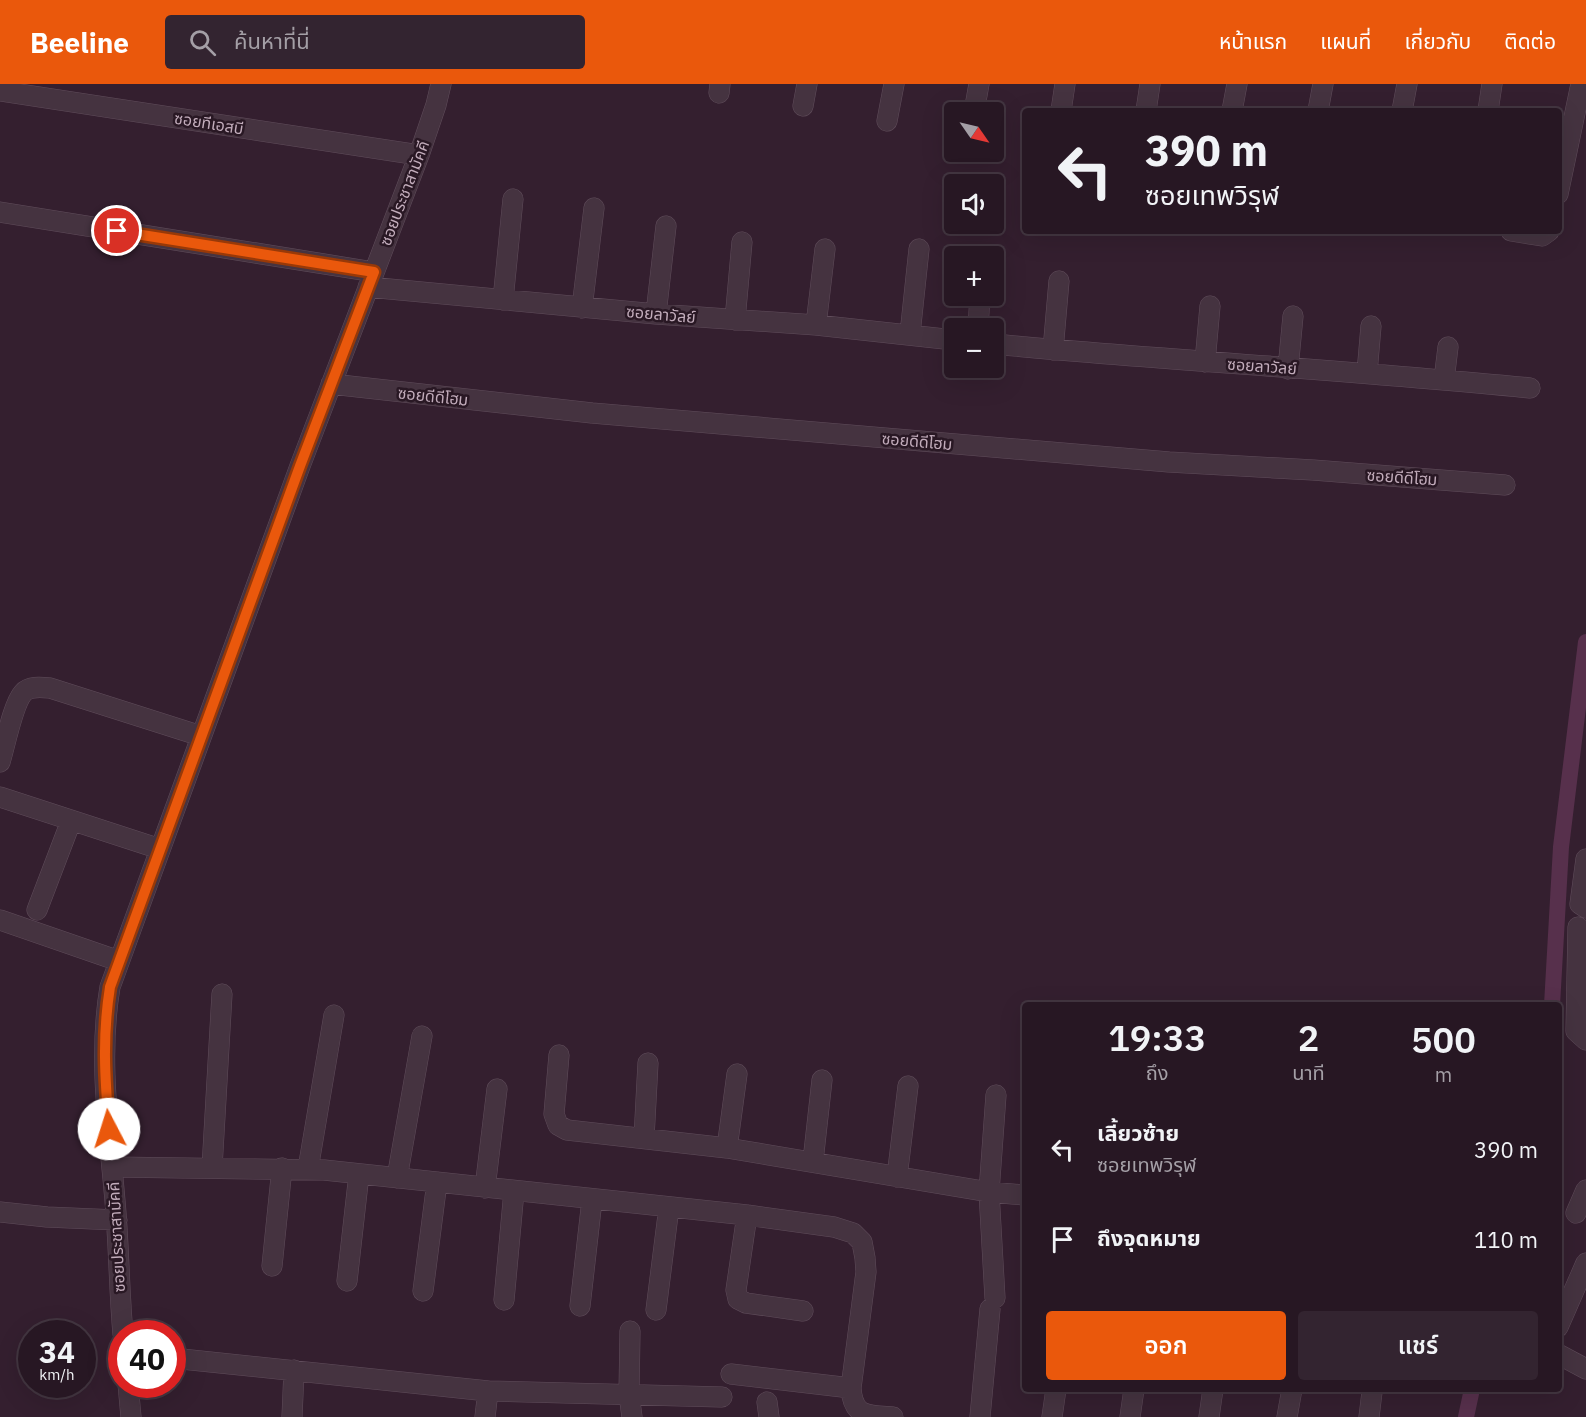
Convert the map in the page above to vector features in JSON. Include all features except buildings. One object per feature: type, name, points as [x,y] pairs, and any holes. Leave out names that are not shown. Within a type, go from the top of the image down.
[{"type":"street","name":"ซอยประชาสามัคคี","points":[[122,1320],[117,1220],[104,1072],[104,1034],[110,987],[331,384],[419,154],[441,84]]},
{"type":"street","points":[[803,106],[807,84]]},
{"type":"street","points":[[887,121],[894,84]]},
{"type":"street","points":[[976,102],[979,84]]},
{"type":"street","points":[[1061,108],[1065,84]]},
{"type":"street","points":[[1146,108],[1150,84]]},
{"type":"street","points":[[1233,108],[1237,84]]},
{"type":"street","points":[[1319,108],[1323,84]]},
{"type":"street","points":[[1403,108],[1407,84]]},
{"type":"street","points":[[1488,108],[1492,84]]},
{"type":"street","points":[[1562,175],[1581,84]]},
{"type":"street","name":"ซอยทีเอสบี","points":[[0,91],[419,154]]},
{"type":"street","points":[[503,300],[513,199]]},
{"type":"street","points":[[582,308],[594,208]]},
{"type":"street","name":"ซอยลาวัลย์","points":[[0,212],[371,280],[503,300],[816,325],[944,339]]},
{"type":"street","points":[[656,314],[666,226]]},
{"type":"street","points":[[1530,234],[1542,236],[1545,234]]},
{"type":"street","points":[[735,320],[742,242]]},
{"type":"street","points":[[816,325],[825,249]]},
{"type":"street","points":[[910,334],[918,249]]},
{"type":"street","points":[[1053,350],[1059,281]]},
{"type":"street","points":[[1205,362],[1210,306]]},
{"type":"street","points":[[1288,369],[1293,316]]},
{"type":"street","points":[[1366,373],[1371,326]]},
{"type":"street","name":"ซอยลาวัลย์","points":[[1004,345],[1530,388]]},
{"type":"street","points":[[1444,380],[1448,347]]},
{"type":"street","name":"ซอยดีดีโฮม","points":[[331,384],[628,416],[1157,461],[1505,485]]},
{"type":"street","points":[[0,762],[18,704],[23,693],[34,687],[50,688],[201,736]]},
{"type":"street","points":[[0,798],[160,849]]},
{"type":"street","points":[[37,910],[70,820]]},
{"type":"street","points":[[1586,859],[1580,904],[1586,908]]},
{"type":"street","points":[[0,921],[119,961]]},
{"type":"street","points":[[1578,927],[1576,1031],[1586,1040]]},
{"type":"street","points":[[212,1168],[222,994]]},
{"type":"street","points":[[308,1169],[334,1015]]},
{"type":"street","points":[[397,1178],[422,1036]]},
{"type":"street","points":[[559,1055],[554,1114],[558,1125],[567,1130],[728,1148],[988,1192],[1022,1195]]},
{"type":"street","points":[[644,1138],[648,1062]]},
{"type":"street","points":[[728,1148],[737,1074]]},
{"type":"street","points":[[813,1161],[822,1080]]},
{"type":"street","points":[[897,1177],[908,1086]]},
{"type":"street","points":[[485,1188],[497,1089]]},
{"type":"street","points":[[980,1417],[993,1304],[988,1192],[996,1095]]},
{"type":"street","points":[[112,1167],[308,1169],[747,1215],[834,1227],[853,1233],[862,1242],[866,1258],[866,1272],[852,1401],[856,1414],[893,1417]]},
{"type":"street","points":[[272,1266],[282,1168]]},
{"type":"street","points":[[347,1281],[360,1174]]},
{"type":"street","points":[[423,1291],[437,1182]]},
{"type":"street","points":[[1576,1213],[1586,1190]]},
{"type":"street","points":[[504,1300],[514,1191]]},
{"type":"street","points":[[580,1306],[592,1200]]},
{"type":"street","points":[[657,1310],[669,1207]]},
{"type":"street","points":[[0,1212],[19,1216],[117,1220]]},
{"type":"street","points":[[747,1215],[736,1290],[738,1299],[746,1303],[803,1311]]},
{"type":"street","points":[[1562,1318],[1586,1263]]},
{"type":"street","points":[[630,1331],[629,1394],[632,1417]]},
{"type":"street","points":[[1562,1356],[1586,1369]]},
{"type":"street","points":[[186,1359],[488,1391],[722,1397]]},
{"type":"street","points":[[292,1417],[294,1370]]},
{"type":"street","points":[[730,1374],[852,1388]]},
{"type":"street","points":[[485,1417],[488,1391]]},
{"type":"street","points":[[1052,1417],[1056,1392]]},
{"type":"street","points":[[1130,1417],[1134,1392]]},
{"type":"street","points":[[1209,1417],[1213,1392]]},
{"type":"street","points":[[1287,1417],[1291,1392]]},
{"type":"street","points":[[1368,1417],[1372,1392]]},
{"type":"street","points":[[129,1398],[131,1417]]},
{"type":"waterway","points":[[1552,1002],[1561,847],[1586,642]]},
{"type":"waterway","points":[[1466,1417],[1471,1392]]},
{"type":"route","points":[[109,1129],[104,1072],[104,1034],[110,987],[300,466],[374,272],[117,231]]}]
